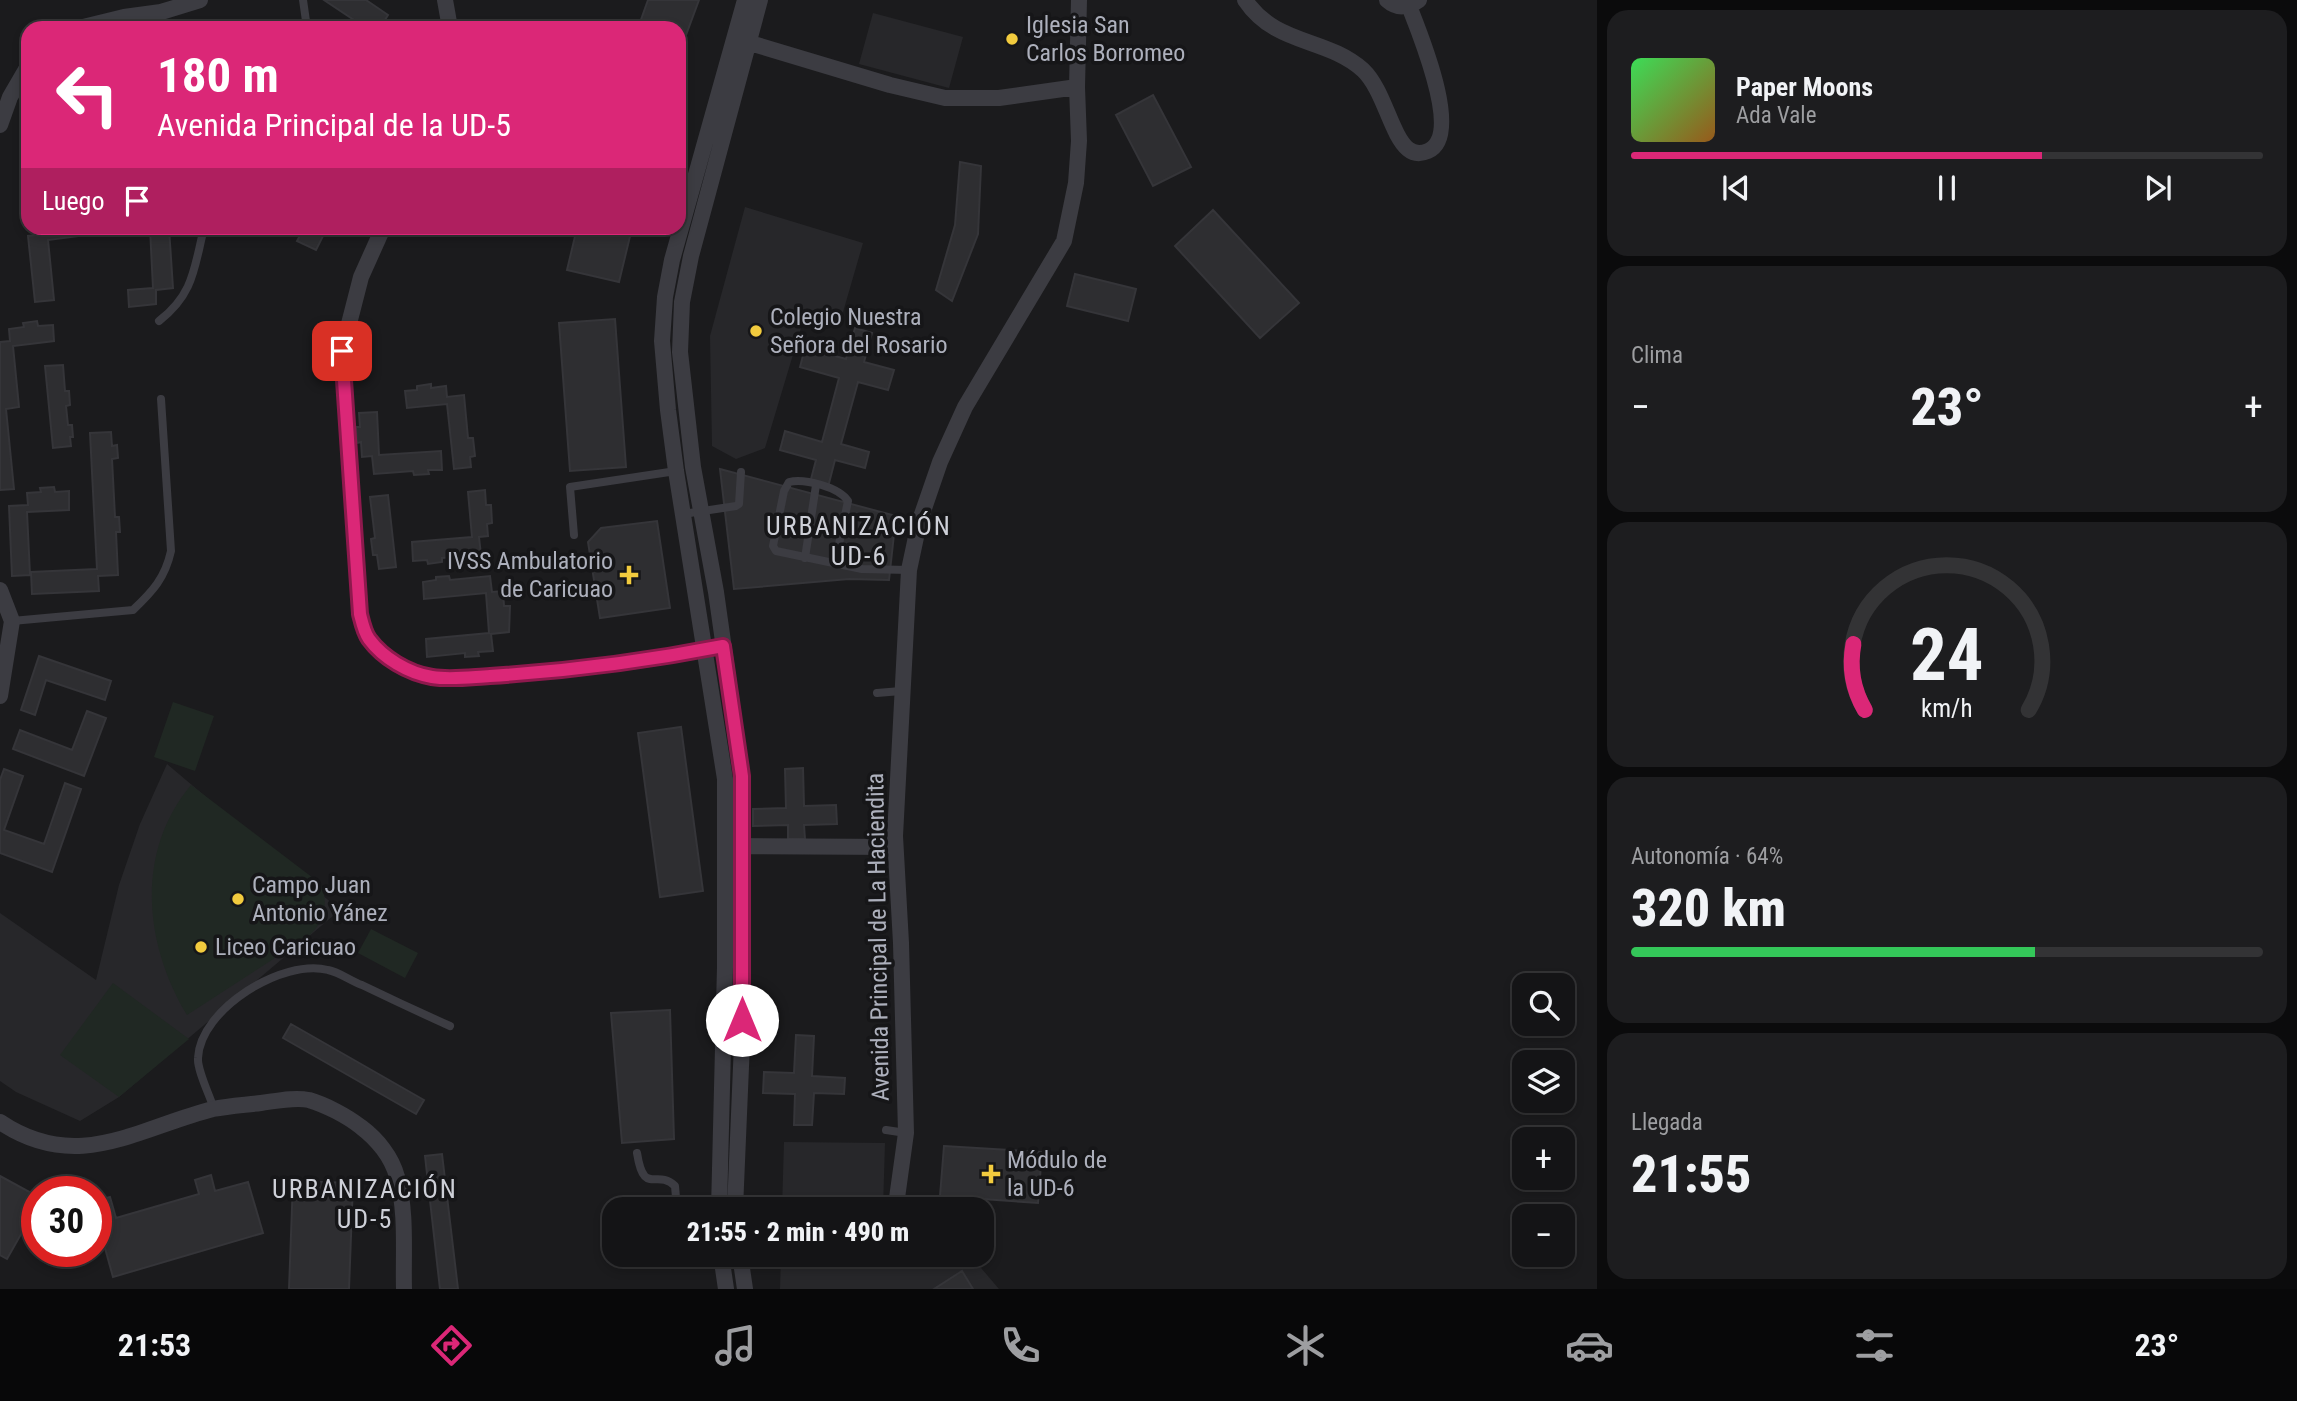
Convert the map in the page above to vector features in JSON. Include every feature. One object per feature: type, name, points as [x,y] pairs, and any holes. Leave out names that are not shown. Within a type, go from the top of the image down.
[{"type":"street","points":[[108,21],[161,12],[200,0]]},
{"type":"street","points":[[445,0],[449,21]]},
{"type":"street","points":[[719,1197],[726,896],[742,776],[693,467],[681,370],[682,303],[741,40],[745,0]]},
{"type":"street","points":[[686,213],[741,40],[760,0]]},
{"type":"street","name":"Avenida Principal de La Haciendita","points":[[897,1197],[906,1133],[895,847],[909,570],[919,523],[940,462],[965,407],[1069,243],[1079,141],[1079,0]]},
{"type":"street","points":[[1245,0],[1268,26],[1343,57],[1364,71],[1384,101],[1399,139],[1416,153],[1427,152],[1434,148],[1440,139],[1443,127],[1414,3],[1398,6],[1387,0]]},
{"type":"street","points":[[741,40],[890,85],[945,98],[999,98],[1077,87]]},
{"type":"street","points":[[0,125],[10,97],[21,78]]},
{"type":"street","points":[[380,235],[361,277],[342,351],[360,614],[368,637],[386,656],[407,669],[430,677],[451,678],[537,673],[723,646]]},
{"type":"street","points":[[679,235],[671,260],[662,341],[676,471],[743,894],[742,1043],[736,1197]]},
{"type":"street","points":[[676,471],[693,467]]},
{"type":"street","points":[[0,590],[12,621],[0,696]]},
{"type":"street","points":[[734,846],[895,847]]},
{"type":"street","points":[[0,1122],[31,1138],[74,1146],[137,1136],[214,1109],[308,1100],[352,1119],[374,1136],[397,1176],[401,1203],[404,1289]]},
{"type":"street","points":[[723,1267],[726,1289]]},
{"type":"street","points":[[742,1267],[745,1289]]},
{"type":"lane","points":[[303,0],[306,21]]},
{"type":"lane","points":[[159,321],[184,297],[202,235]]},
{"type":"lane","points":[[12,621],[133,610],[157,584],[167,569],[171,551],[161,399]]},
{"type":"lane","points":[[574,535],[570,487],[676,471]]},
{"type":"lane","points":[[683,514],[739,504],[741,472]]},
{"type":"lane","points":[[835,563],[848,501],[839,492],[800,480],[789,482],[784,491],[773,546],[781,554],[862,569],[909,570]]},
{"type":"lane","points":[[805,558],[816,485]]},
{"type":"lane","points":[[877,693],[901,691]]},
{"type":"lane","points":[[726,896],[743,894]]},
{"type":"lane","points":[[214,1109],[197,1059],[210,1024],[226,1007],[271,977],[290,970],[328,970],[450,1027]]},
{"type":"lane","points":[[886,1130],[906,1133]]},
{"type":"lane","points":[[638,1153],[640,1173],[644,1177],[670,1181],[676,1186],[676,1197]]},
{"type":"shaded area","points":[[873,13],[963,37],[949,88],[859,64]]},
{"type":"shaded area","name":"Colegio Nuestra Señora del Rosario","points":[[745,207],[863,243],[839,326],[804,318],[765,448],[736,459],[712,446],[710,336]]},
{"type":"shaded area","points":[[173,702],[214,716],[195,771],[154,757]]},
{"type":"shaded area","name":"Liceo Caricuao","points":[[167,764],[340,910],[119,1097],[80,1121],[16,1092],[0,1081],[0,913],[96,980],[119,885],[140,824]]},
{"type":"shaded area","name":"Campo Juan Antonio Yánez","points":[[191,785],[321,884],[325,906],[318,925],[309,936],[187,1015],[162,959],[152,898],[154,868],[161,839],[173,811]]},
{"type":"shaded area","points":[[371,929],[418,953],[405,978],[358,953]]},
{"type":"shaded area","points":[[113,983],[189,1039],[119,1097],[60,1055]]},
{"type":"shaded area","points":[[784,1142],[885,1143],[883,1197],[782,1197]]},
{"type":"shaded area","points":[[781,1267],[980,1267],[999,1289],[780,1289]]},
{"type":"building","points":[[324,0],[366,0],[388,15],[384,21],[356,21]]},
{"type":"building","points":[[648,0],[699,0],[686,35],[686,21],[640,21]]},
{"type":"building","points":[[1153,95],[1191,167],[1153,186],[1116,115]]},
{"type":"building","points":[[960,162],[981,166],[978,234],[952,301],[936,290],[955,225]]},
{"type":"building","points":[[1213,210],[1299,303],[1260,338],[1175,246]]},
{"type":"building","points":[[87,235],[48,240],[54,300],[35,302],[28,236]]},
{"type":"building","points":[[150,235],[169,235],[173,288],[156,290],[156,304],[129,307],[128,290],[153,288]]},
{"type":"building","points":[[300,235],[324,235],[316,250],[297,241]]},
{"type":"building","points":[[575,235],[630,235],[619,282],[567,270]]},
{"type":"building","points":[[1075,274],[1136,289],[1128,321],[1067,306]]},
{"type":"building","points":[[615,319],[626,467],[570,471],[559,323]]},
{"type":"building","points":[[37,321],[38,326],[53,325],[54,341],[13,346],[19,407],[6,409],[14,489],[0,490],[0,342],[10,341],[9,329],[24,327],[23,323]]},
{"type":"building","points":[[855,328],[872,333],[864,362],[894,370],[888,390],[858,382],[841,444],[869,452],[865,468],[835,460],[828,487],[810,483],[816,460],[780,450],[785,431],[822,442],[839,378],[800,367],[805,348],[846,359]]},
{"type":"building","points":[[63,365],[65,391],[69,391],[70,405],[66,406],[68,425],[72,425],[73,437],[70,437],[71,446],[53,448],[45,366]]},
{"type":"building","points":[[431,384],[431,388],[446,386],[447,397],[464,395],[468,438],[473,438],[475,456],[470,457],[471,467],[454,469],[447,404],[407,408],[405,391],[417,390],[417,386]]},
{"type":"building","points":[[377,412],[379,455],[441,451],[442,470],[428,470],[429,474],[414,475],[413,471],[374,474],[372,456],[362,457],[361,442],[357,443],[356,427],[360,427],[359,413]]},
{"type":"building","points":[[111,432],[112,446],[117,445],[118,458],[112,459],[115,517],[119,517],[120,532],[116,532],[118,575],[98,576],[99,591],[32,594],[31,572],[97,569],[90,433]]},
{"type":"building","points":[[720,469],[896,516],[889,580],[849,579],[734,589]]},
{"type":"building","points":[[54,487],[55,492],[69,491],[69,510],[27,512],[30,575],[12,576],[9,506],[28,505],[27,493]]},
{"type":"building","points":[[485,490],[486,505],[491,505],[492,523],[487,524],[488,536],[479,537],[481,555],[442,558],[442,562],[428,564],[427,560],[413,561],[412,542],[472,537],[468,492]]},
{"type":"building","points":[[388,495],[396,567],[379,569],[377,555],[373,555],[371,539],[375,538],[370,497]]},
{"type":"building","name":"IVSS Ambulatorio de Caricuao","points":[[657,521],[670,608],[600,618],[588,542],[601,528]]},
{"type":"building","points":[[449,576],[450,580],[490,576],[492,592],[503,591],[504,606],[510,606],[509,632],[491,634],[493,651],[478,652],[479,656],[465,657],[465,653],[427,657],[426,639],[489,633],[486,593],[424,599],[423,582]]},
{"type":"building","points":[[39,656],[111,681],[105,700],[46,680],[35,715],[21,710]]},
{"type":"building","points":[[87,711],[106,718],[84,776],[13,749],[20,730],[72,750]]},
{"type":"building","points":[[681,727],[703,891],[660,897],[638,733]]},
{"type":"building","points":[[803,768],[804,806],[836,805],[837,824],[804,825],[805,839],[788,839],[788,825],[753,826],[753,809],[786,808],[785,769]]},
{"type":"building","points":[[4,769],[23,776],[4,830],[44,844],[65,783],[81,789],[52,872],[0,853],[0,780]]},
{"type":"building","points":[[670,1010],[674,1139],[622,1143],[611,1013]]},
{"type":"building","points":[[291,1024],[424,1100],[416,1114],[283,1038]]},
{"type":"building","points":[[796,1035],[814,1036],[812,1076],[845,1078],[844,1094],[814,1093],[812,1125],[794,1125],[795,1094],[763,1093],[764,1072],[794,1073]]},
{"type":"building","name":"Módulo de la UD-6","points":[[944,1146],[1042,1152],[1038,1203],[994,1200],[994,1197],[940,1196]]},
{"type":"building","points":[[442,1154],[458,1289],[440,1289],[425,1156]]},
{"type":"building","points":[[211,1175],[215,1191],[248,1182],[263,1233],[113,1277],[110,1267],[112,1204],[116,1218],[199,1194],[195,1180]]},
{"type":"building","points":[[0,1176],[21,1187],[21,1234],[7,1259],[0,1255]]},
{"type":"building","points":[[293,1181],[353,1183],[349,1289],[289,1289]]},
{"type":"building","points":[[962,1271],[973,1289],[934,1289]]},
{"type":"place","name":"Iglesia San Carlos Borromeo","points":[[1012,39]]},
{"type":"place","name":"Colegio Nuestra Señora del Rosario","points":[[756,331]]},
{"type":"place","name":"IVSS Ambulatorio de Caricuao","points":[[629,575]]},
{"type":"place","name":"Campo Juan Antonio Yánez","points":[[238,899]]},
{"type":"place","name":"Liceo Caricuao","points":[[201,947]]},
{"type":"place","name":"Módulo de la UD-6","points":[[991,1174]]},
{"type":"district","name":"URBANIZACIÓN UD-6","points":[[859,541]]},
{"type":"district","name":"URBANIZACIÓN UD-5","points":[[365,1204]]},
{"type":"route","points":[[342,351],[360,614],[368,637],[386,656],[407,669],[430,677],[451,678],[537,673],[723,646],[742,776],[742,1020]]}]
